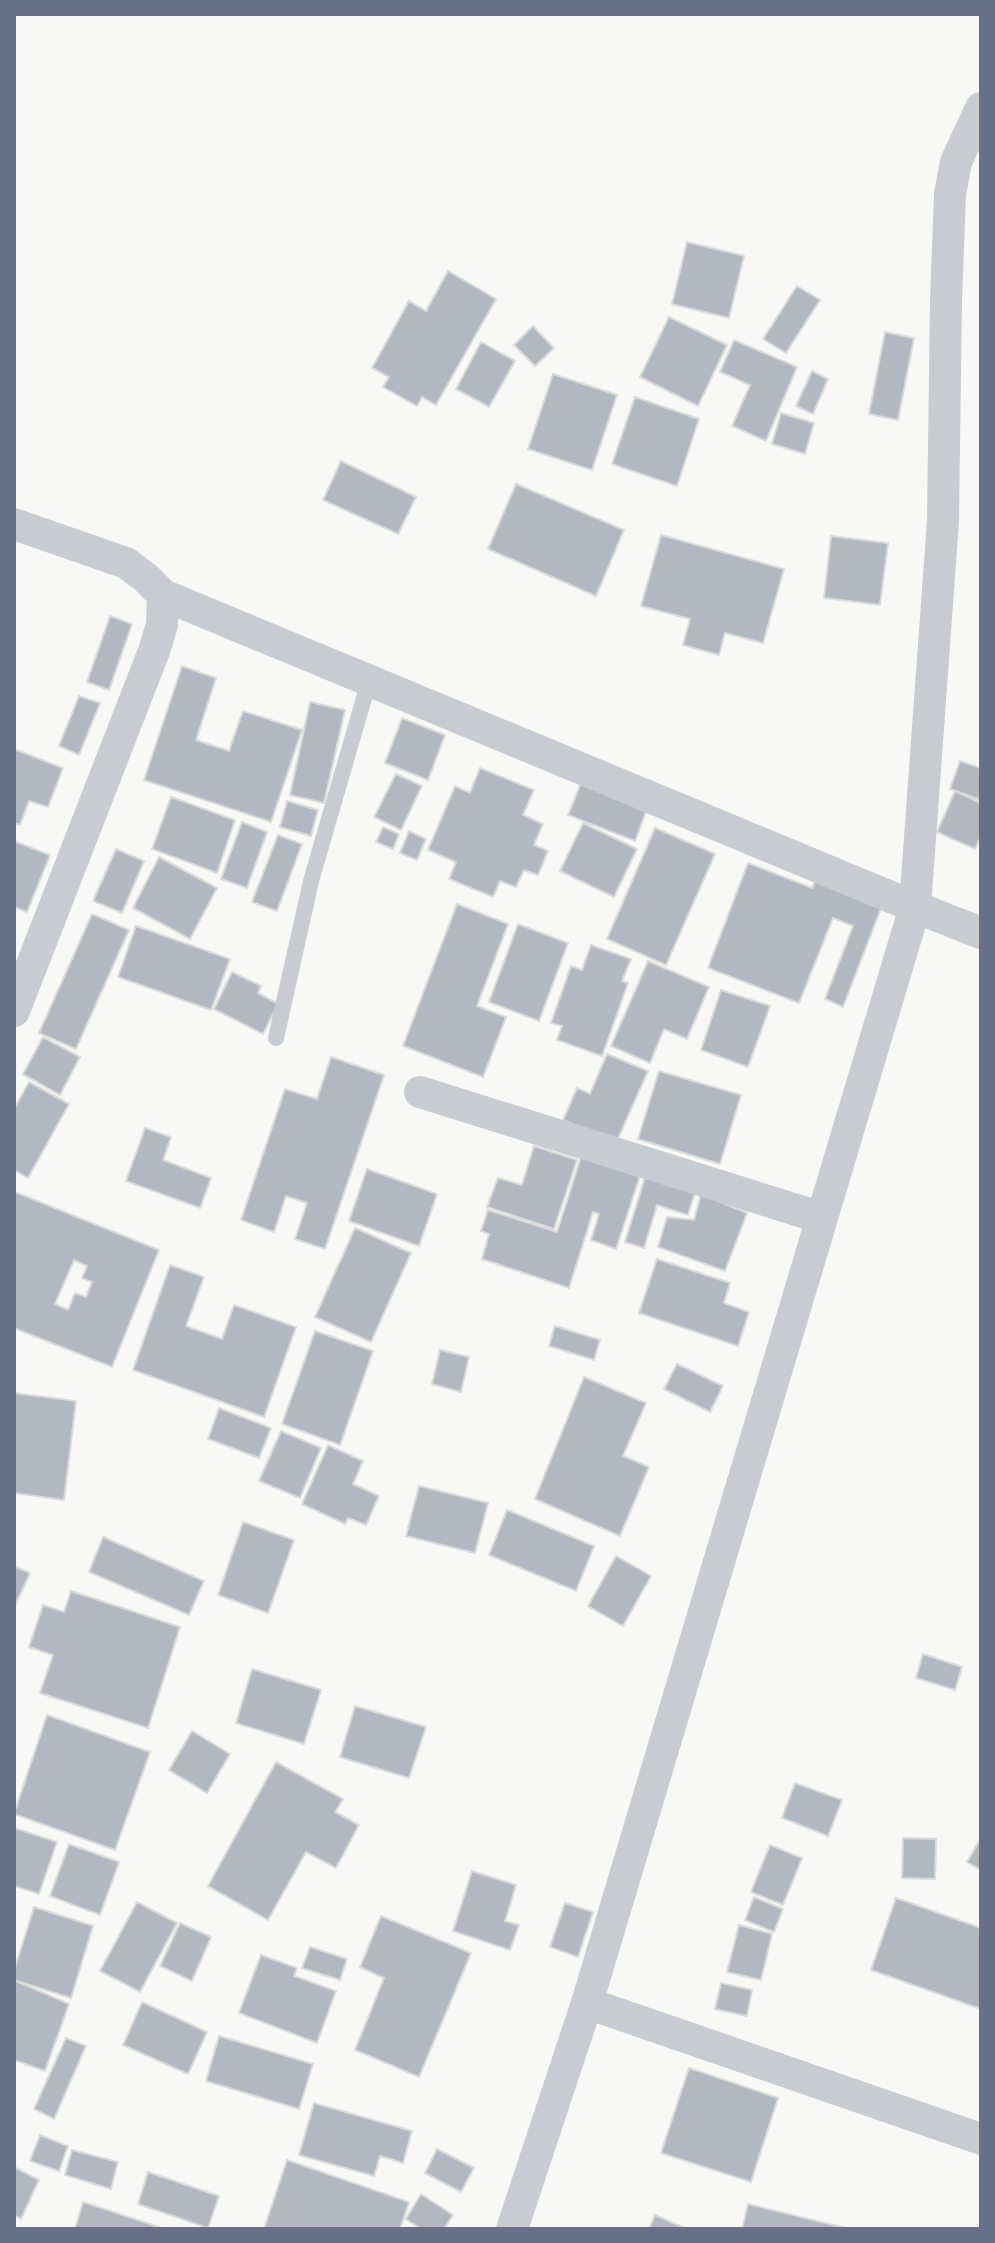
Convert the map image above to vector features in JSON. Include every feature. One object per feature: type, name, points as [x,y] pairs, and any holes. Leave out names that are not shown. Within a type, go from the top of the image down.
[{"type":"street","points":[[512,2229],[587,2003],[915,907],[943,521],[950,194],[956,162],[981,108]]},
{"type":"street","points":[[14,524],[126,563],[163,595],[981,933]]},
{"type":"street","points":[[14,1011],[154,651],[162,625],[163,595]]},
{"type":"street","points":[[420,1092],[822,1218]]},
{"type":"street","points":[[587,2003],[981,2139]]},
{"type":"lane","points":[[276,1038],[311,881],[369,681]]},
{"type":"building","points":[[687,242],[744,256],[729,318],[672,304]]},
{"type":"building","points":[[448,271],[496,299],[436,405],[422,397],[417,406],[383,387],[389,377],[372,368],[409,301],[426,311]]},
{"type":"building","points":[[797,286],[820,300],[786,353],[763,339]]},
{"type":"building","points":[[669,317],[727,345],[698,406],[640,377]]},
{"type":"building","points":[[533,326],[554,348],[535,366],[514,345]]},
{"type":"building","points":[[885,332],[914,338],[898,420],[869,414]]},
{"type":"building","points":[[734,340],[797,367],[766,441],[732,426],[750,385],[720,372]]},
{"type":"building","points":[[481,342],[515,361],[489,407],[456,389]]},
{"type":"building","points":[[812,371],[828,379],[813,414],[796,406]]},
{"type":"building","points":[[553,374],[617,395],[592,470],[528,449]]},
{"type":"building","points":[[635,397],[699,419],[677,486],[612,464]]},
{"type":"building","points":[[781,413],[814,423],[805,454],[772,444]]},
{"type":"building","points":[[341,461],[416,497],[398,534],[323,500]]},
{"type":"building","points":[[516,484],[624,530],[596,596],[488,549]]},
{"type":"building","points":[[661,535],[784,569],[763,643],[725,633],[719,655],[683,645],[690,619],[641,606]]},
{"type":"building","points":[[831,536],[888,543],[880,605],[824,598]]},
{"type":"building","points":[[110,616],[132,624],[109,690],[87,682]]},
{"type":"building","points":[[182,666],[216,678],[196,740],[229,751],[243,711],[302,730],[271,822],[144,780]]},
{"type":"building","points":[[79,696],[100,703],[79,755],[59,746]]},
{"type":"building","points":[[310,702],[345,710],[324,803],[290,795]]},
{"type":"building","points":[[402,718],[445,735],[428,780],[385,763]]},
{"type":"building","points":[[14,749],[63,768],[48,807],[29,801],[20,825],[14,823]]},
{"type":"building","points":[[960,761],[981,768],[981,800],[950,789]]},
{"type":"building","points":[[480,768],[534,790],[523,815],[543,824],[534,845],[548,851],[538,875],[524,870],[516,887],[500,881],[493,897],[449,879],[456,862],[428,850],[455,786],[470,793]]},
{"type":"building","points":[[396,774],[422,786],[401,830],[374,817]]},
{"type":"building","points":[[581,783],[647,809],[635,841],[568,815]]},
{"type":"building","points":[[955,791],[981,803],[981,836],[975,849],[937,832]]},
{"type":"building","points":[[171,797],[235,820],[217,873],[152,849]]},
{"type":"building","points":[[287,801],[318,810],[311,836],[280,827]]},
{"type":"building","points":[[242,822],[267,832],[247,888],[221,879]]},
{"type":"building","points":[[583,823],[637,849],[614,897],[560,871]]},
{"type":"building","points":[[383,827],[399,834],[393,849],[376,842]]},
{"type":"building","points":[[655,828],[715,854],[666,965],[607,939]]},
{"type":"building","points":[[409,831],[426,839],[417,860],[400,853]]},
{"type":"building","points":[[278,835],[302,844],[277,911],[252,902]]},
{"type":"building","points":[[14,841],[50,855],[27,912],[14,907]]},
{"type":"building","points":[[116,849],[144,861],[122,913],[93,901]]},
{"type":"building","points":[[159,857],[217,888],[190,939],[133,908]]},
{"type":"building","points":[[748,863],[812,888],[817,877],[883,903],[843,1007],[825,999],[853,926],[833,918],[799,1003],[708,968]]},
{"type":"building","points":[[457,904],[508,924],[477,1006],[506,1017],[483,1077],[403,1046]]},
{"type":"building","points":[[92,914],[129,930],[76,1049],[39,1033]]},
{"type":"building","points":[[518,924],[568,943],[539,1021],[489,1002]]},
{"type":"building","points":[[136,926],[230,959],[211,1010],[118,977]]},
{"type":"building","points":[[591,945],[631,959],[622,981],[628,983],[602,1056],[557,1040],[562,1026],[551,1023],[571,966],[582,970]]},
{"type":"building","points":[[648,961],[709,987],[687,1039],[664,1029],[650,1063],[611,1046]]},
{"type":"building","points":[[232,972],[261,986],[258,993],[278,1004],[263,1034],[214,1009]]},
{"type":"building","points":[[721,990],[770,1006],[748,1067],[701,1050]]},
{"type":"building","points":[[43,1037],[80,1057],[60,1095],[23,1074]]},
{"type":"building","points":[[607,1054],[648,1071],[616,1143],[563,1120],[577,1088],[590,1094]]},
{"type":"building","points":[[331,1057],[384,1075],[325,1249],[295,1239],[307,1203],[286,1196],[274,1232],[241,1220],[285,1089],[317,1099]]},
{"type":"building","points":[[659,1071],[741,1095],[720,1164],[638,1139]]},
{"type":"building","points":[[29,1082],[69,1104],[28,1178],[14,1170],[14,1109]]},
{"type":"building","points":[[145,1128],[171,1137],[163,1160],[211,1178],[200,1208],[126,1181]]},
{"type":"building","points":[[534,1146],[577,1160],[554,1229],[487,1207],[498,1178],[522,1185]]},
{"type":"building","points":[[581,1157],[640,1176],[616,1249],[591,1240],[599,1214],[593,1212],[569,1288],[482,1259],[489,1234],[481,1231],[488,1210],[557,1232]]},
{"type":"building","points":[[367,1169],[437,1194],[419,1246],[349,1221]]},
{"type":"building","points":[[646,1174],[696,1189],[688,1215],[657,1205],[644,1248],[625,1242]]},
{"type":"building","points":[[15,1192],[159,1250],[112,1367],[14,1328]],"holes":[[[74,1260],[87,1266],[82,1278],[92,1282],[86,1297],[75,1293],[68,1310],[55,1304]]]},
{"type":"building","points":[[701,1194],[747,1213],[725,1271],[658,1247],[667,1217],[694,1220]]},
{"type":"building","points":[[355,1228],[411,1253],[371,1342],[315,1317]]},
{"type":"building","points":[[657,1259],[730,1283],[724,1303],[749,1312],[738,1346],[639,1313]]},
{"type":"building","points":[[170,1265],[204,1277],[186,1326],[222,1339],[234,1305],[296,1327],[264,1417],[133,1370]]},
{"type":"building","points":[[555,1326],[600,1340],[594,1360],[549,1346]]},
{"type":"building","points":[[315,1331],[373,1351],[340,1445],[282,1424]]},
{"type":"building","points":[[440,1350],[469,1357],[461,1392],[432,1384]]},
{"type":"building","points":[[677,1364],[723,1386],[710,1412],[664,1389]]},
{"type":"building","points":[[584,1377],[646,1403],[623,1456],[649,1467],[620,1536],[535,1499]]},
{"type":"building","points":[[14,1393],[76,1401],[64,1500],[14,1493]]},
{"type":"building","points":[[219,1408],[271,1428],[259,1458],[208,1439]]},
{"type":"building","points":[[281,1431],[321,1448],[300,1498],[259,1481]]},
{"type":"building","points":[[328,1445],[363,1461],[353,1484],[379,1496],[366,1525],[348,1518],[345,1524],[302,1504]]},
{"type":"building","points":[[419,1486],[488,1503],[475,1553],[406,1536]]},
{"type":"building","points":[[507,1510],[594,1546],[576,1591],[489,1555]]},
{"type":"building","points":[[243,1522],[294,1540],[268,1613],[218,1595]]},
{"type":"building","points":[[103,1537],[204,1581],[189,1615],[89,1572]]},
{"type":"building","points":[[616,1556],[651,1576],[623,1626],[588,1606]]},
{"type":"building","points":[[14,1566],[30,1573],[14,1608]]},
{"type":"building","points":[[71,1591],[180,1627],[148,1728],[40,1693],[53,1655],[29,1647],[43,1605],[64,1612]]},
{"type":"building","points":[[923,1654],[962,1667],[955,1690],[916,1678]]},
{"type":"building","points":[[252,1669],[321,1690],[304,1744],[236,1723]]},
{"type":"building","points":[[355,1706],[426,1727],[409,1778],[340,1757]]},
{"type":"building","points":[[47,1715],[150,1752],[115,1850],[14,1814]]},
{"type":"building","points":[[192,1731],[230,1754],[207,1793],[169,1770]]},
{"type":"building","points":[[276,1762],[343,1799],[335,1812],[359,1825],[336,1868],[306,1852],[268,1920],[208,1886]]},
{"type":"building","points":[[795,1783],[842,1800],[828,1836],[782,1818]]},
{"type":"building","points":[[14,1828],[57,1842],[39,1894],[14,1886]]},
{"type":"building","points":[[903,1838],[936,1839],[935,1879],[902,1878]]},
{"type":"building","points":[[981,1838],[981,1870],[967,1862]]},
{"type":"building","points":[[69,1844],[119,1862],[100,1915],[50,1896]]},
{"type":"building","points":[[770,1845],[802,1858],[783,1905],[751,1892]]},
{"type":"building","points":[[472,1871],[516,1885],[505,1921],[519,1925],[510,1950],[453,1931]]},
{"type":"building","points":[[754,1897],[783,1909],[774,1932],[745,1920]]},
{"type":"building","points":[[896,1898],[981,1928],[981,2009],[871,1970]]},
{"type":"building","points":[[137,1902],[177,1923],[140,1992],[100,1971]]},
{"type":"building","points":[[565,1903],[593,1912],[578,1957],[550,1947]]},
{"type":"building","points":[[34,1907],[93,1926],[71,1998],[14,1980]]},
{"type":"building","points":[[381,1916],[471,1953],[419,2077],[355,2050],[384,1978],[360,1967]]},
{"type":"building","points":[[180,1923],[211,1937],[192,1981],[160,1966]]},
{"type":"building","points":[[739,1925],[772,1934],[761,1980],[727,1972]]},
{"type":"building","points":[[310,1947],[347,1959],[340,1980],[302,1968]]},
{"type":"building","points":[[261,1955],[297,1968],[294,1976],[336,1991],[317,2043],[239,2013]]},
{"type":"building","points":[[14,1980],[69,2004],[45,2071],[14,2060]]},
{"type":"building","points":[[721,1983],[752,1990],[747,2016],[715,2009]]},
{"type":"building","points":[[142,2002],[207,2032],[188,2074],[123,2045]]},
{"type":"building","points":[[219,2036],[313,2064],[299,2109],[206,2081]]},
{"type":"building","points":[[66,2038],[86,2046],[54,2119],[34,2109]]},
{"type":"building","points":[[689,2068],[778,2098],[751,2182],[661,2153]]},
{"type":"building","points":[[314,2103],[412,2131],[403,2163],[380,2156],[374,2176],[299,2155]]},
{"type":"building","points":[[40,2135],[68,2146],[59,2171],[30,2161]]},
{"type":"building","points":[[437,2149],[474,2168],[461,2192],[425,2173]]},
{"type":"building","points":[[72,2150],[118,2162],[111,2189],[65,2175]]},
{"type":"building","points":[[287,2160],[409,2202],[400,2229],[264,2229]]},
{"type":"building","points":[[14,2167],[39,2180],[21,2219],[14,2215]]},
{"type":"building","points":[[148,2172],[219,2196],[208,2228],[138,2204]]},
{"type":"building","points":[[421,2194],[453,2215],[444,2229],[421,2229],[406,2219]]},
{"type":"building","points":[[83,2202],[165,2229],[75,2229]]},
{"type":"building","points":[[748,2204],[850,2229],[742,2229]]},
{"type":"building","points":[[655,2215],[687,2229],[649,2229]]}]
